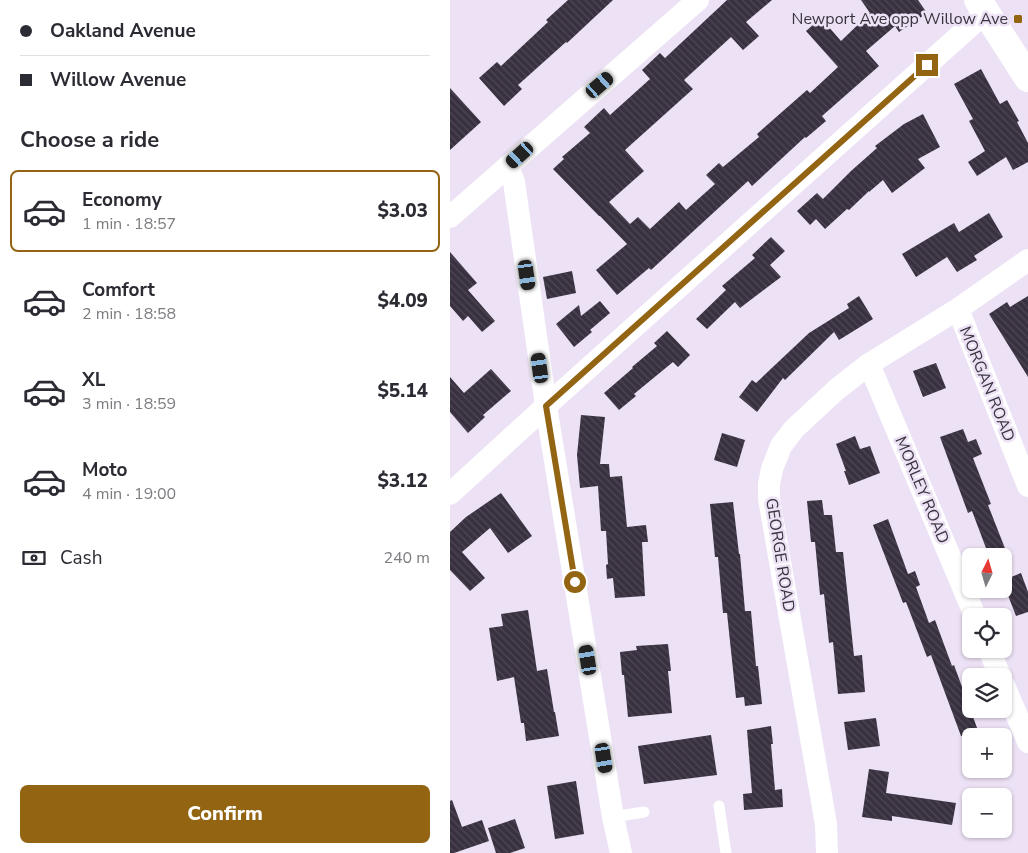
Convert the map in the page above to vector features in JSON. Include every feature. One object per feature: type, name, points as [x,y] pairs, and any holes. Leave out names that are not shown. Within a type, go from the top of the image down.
[{"type":"main road","points":[[982,6],[1028,78]]},
{"type":"street","points":[[450,217],[698,0]]},
{"type":"street","points":[[450,494],[982,6]]},
{"type":"street","points":[[508,166],[514,182],[546,406],[613,817],[621,853]]},
{"type":"street","name":"GEORGE ROAD","points":[[827,853],[826,824],[769,499],[772,469],[782,446],[794,429],[841,385],[869,364],[958,309],[1028,260]]},
{"type":"street","name":"MORGAN ROAD","points":[[958,309],[1026,476]]},
{"type":"street","name":"MORLEY ROAD","points":[[869,364],[972,608]]},
{"type":"street","points":[[1012,704],[1028,742]]},
{"type":"lane","points":[[718,806],[726,853]]},
{"type":"lane","points":[[613,817],[644,812]]},
{"type":"building","points":[[568,0],[613,0],[518,85],[522,89],[504,106],[479,78],[497,62],[501,66],[548,22],[546,20]]},
{"type":"building","points":[[727,0],[772,0],[746,22],[759,36],[743,50],[731,37],[684,80],[693,89],[625,150],[644,171],[609,202],[630,224],[638,217],[650,229],[679,202],[686,210],[715,184],[706,175],[719,163],[723,167],[759,137],[757,134],[807,90],[810,93],[838,67],[806,31],[821,18],[841,41],[870,13],[861,0],[918,0],[927,13],[899,32],[895,26],[866,51],[879,66],[822,116],[826,121],[805,137],[752,186],[748,181],[651,270],[649,268],[617,295],[596,270],[627,244],[553,169],[564,159],[562,157],[590,133],[584,127],[604,108],[610,115],[650,79],[642,70],[660,53],[665,58]]},
{"type":"building","points":[[981,69],[1000,104],[1007,100],[1019,121],[1017,122],[1028,143],[1028,162],[1013,170],[1006,157],[977,176],[968,162],[985,151],[969,121],[973,119],[954,84]]},
{"type":"building","points":[[450,88],[481,122],[450,150]]},
{"type":"building","points":[[923,114],[940,147],[918,159],[925,168],[892,193],[883,180],[825,229],[816,219],[810,225],[797,211],[817,193],[823,199],[877,148],[875,146],[904,124]]},
{"type":"building","points":[[989,213],[1003,237],[974,256],[977,260],[957,272],[947,257],[916,277],[902,254],[954,223],[959,232]]},
{"type":"building","points":[[771,237],[785,251],[770,265],[781,277],[740,308],[735,302],[707,329],[696,319],[726,290],[722,286],[755,258],[752,255]]},
{"type":"building","points":[[450,252],[477,283],[468,290],[495,321],[482,332],[468,316],[463,321],[450,306]]},
{"type":"building","points":[[572,271],[576,293],[547,299],[543,277]]},
{"type":"building","points":[[859,296],[873,319],[839,340],[834,332],[785,380],[783,378],[757,412],[739,397],[752,380],[756,383],[809,333],[849,308],[847,304]]},
{"type":"building","points":[[1028,296],[1028,377],[989,314],[1007,302],[1010,307]]},
{"type":"building","points":[[600,301],[610,313],[574,347],[556,324],[579,305],[581,316]]},
{"type":"building","points":[[667,331],[690,355],[678,367],[673,362],[634,394],[636,396],[619,410],[604,393],[657,346],[654,343]]},
{"type":"building","points":[[936,363],[946,388],[923,397],[913,371]]},
{"type":"building","points":[[491,369],[511,391],[483,415],[485,417],[468,433],[450,412],[450,377],[464,393]]},
{"type":"building","points":[[581,415],[605,417],[600,464],[609,464],[610,477],[622,476],[627,527],[646,525],[648,542],[642,542],[645,596],[615,598],[613,578],[607,579],[606,531],[601,531],[598,486],[580,488],[577,455]]},
{"type":"building","points":[[963,429],[968,442],[976,439],[982,454],[973,458],[991,504],[988,505],[1005,548],[986,548],[972,511],[968,513],[940,437]]},
{"type":"building","points":[[722,433],[745,440],[737,467],[714,460]]},
{"type":"building","points":[[855,436],[860,449],[870,446],[880,473],[849,485],[836,444]]},
{"type":"building","points":[[501,493],[532,536],[508,553],[490,528],[462,552],[485,578],[470,591],[450,570],[450,532],[466,517]]},
{"type":"building","points":[[822,500],[824,515],[832,515],[836,552],[843,552],[854,656],[862,655],[865,692],[838,694],[833,642],[829,643],[824,594],[820,595],[815,542],[811,542],[807,501]]},
{"type":"building","points":[[733,502],[745,611],[751,611],[762,704],[745,706],[744,697],[736,698],[727,613],[723,613],[718,557],[715,557],[710,504]]},
{"type":"building","points":[[888,519],[908,574],[915,571],[920,585],[916,587],[929,623],[935,620],[962,687],[962,718],[973,718],[977,728],[962,728],[962,736],[931,655],[927,657],[906,602],[903,603],[873,525]]},
{"type":"building","points":[[1021,573],[1028,592],[1028,612],[1016,616],[1009,598],[1012,598],[1012,577]]},
{"type":"building","points":[[528,610],[537,671],[547,669],[559,736],[526,741],[524,723],[521,723],[514,677],[497,681],[489,628],[503,626],[501,614]]},
{"type":"building","points":[[668,644],[671,671],[668,671],[672,713],[628,717],[620,652],[637,650],[636,646]]},
{"type":"building","points":[[876,718],[880,746],[848,750],[844,722]]},
{"type":"building","points":[[771,726],[775,790],[782,789],[783,807],[744,810],[743,794],[752,793],[747,730]]},
{"type":"building","points":[[711,735],[717,775],[644,784],[638,746]]},
{"type":"building","points":[[869,769],[889,772],[886,793],[956,803],[952,825],[892,816],[892,821],[862,817]]},
{"type":"building","points":[[576,781],[584,834],[555,839],[547,786]]},
{"type":"building","points":[[452,800],[462,827],[482,820],[489,841],[450,853],[450,801]]},
{"type":"building","points":[[515,819],[525,848],[510,853],[496,853],[488,828]]},
{"type":"place","name":"Newport Ave opp Willow Ave","points":[[1018,19]]},
{"type":"route","points":[[575,582],[546,406],[927,65]]}]
